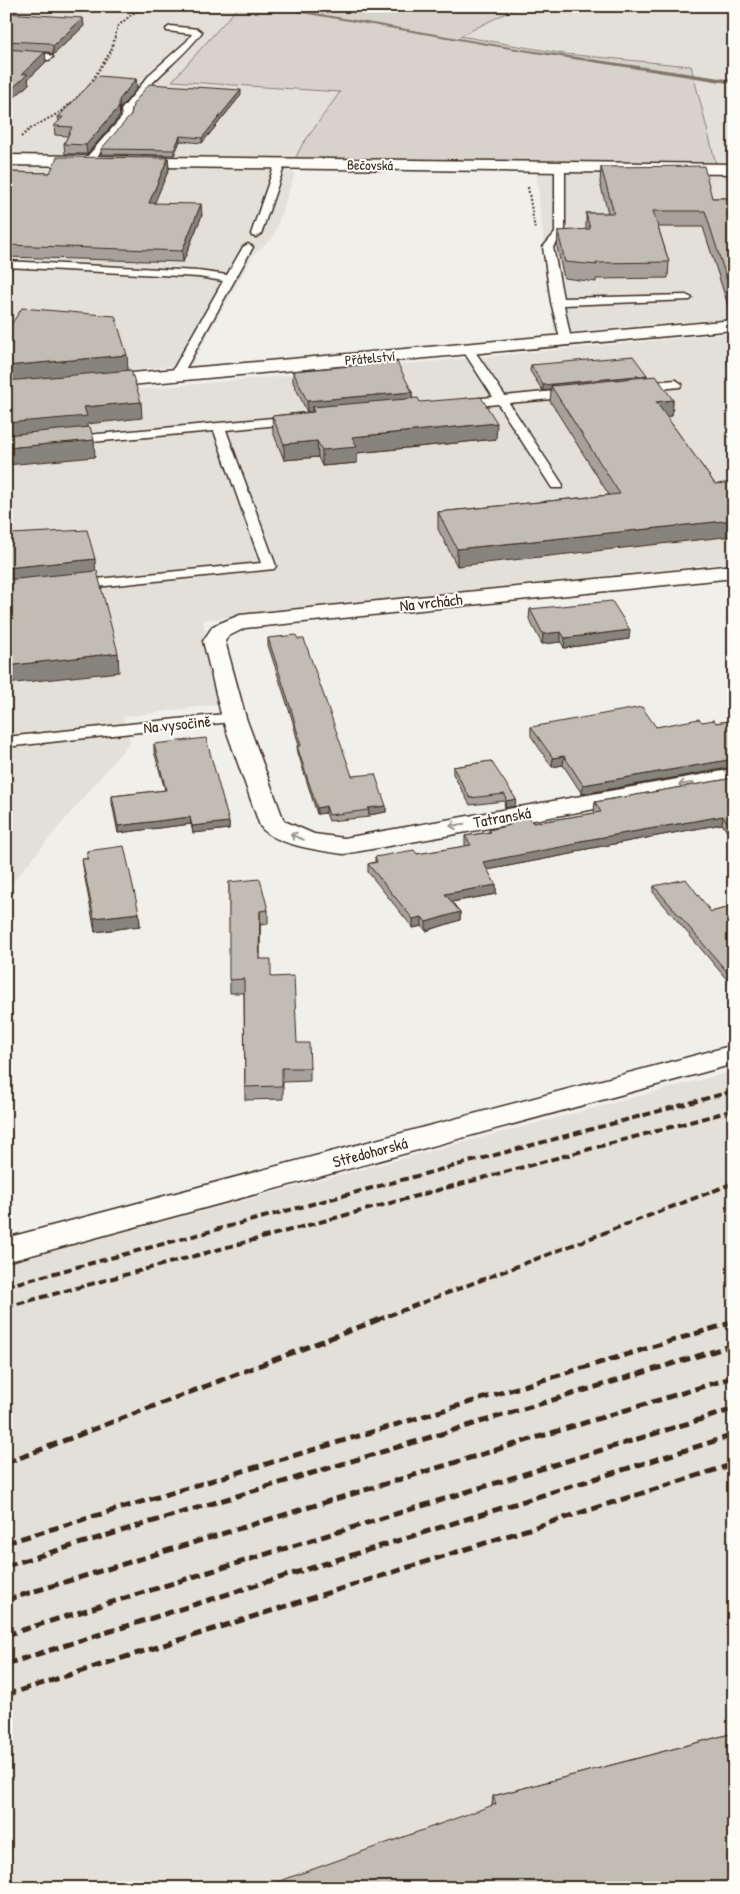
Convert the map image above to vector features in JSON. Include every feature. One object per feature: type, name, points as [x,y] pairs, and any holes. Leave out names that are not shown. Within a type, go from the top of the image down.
[{"type":"street","name":"Bečovská","points":[[6,160],[734,170]]},
{"type":"street","name":"Přátelství","points":[[79,384],[734,326]]},
{"type":"street","name":"Na vrchách","points":[[234,718],[214,641],[221,631],[240,622],[734,571]]},
{"type":"street","name":"Na vysočině","points":[[234,718],[273,826]]},
{"type":"street","name":"Tatranská","points":[[273,826],[308,841],[344,846],[734,776]]},
{"type":"street","name":"Středohorská","points":[[6,1250],[734,1054]]},
{"type":"lane","points":[[88,161],[127,117],[126,110],[154,75],[190,43],[198,32],[170,29]]},
{"type":"lane","points":[[6,54],[50,57]]},
{"type":"lane","points":[[256,234],[280,164]]},
{"type":"lane","points":[[560,167],[560,234],[548,247],[565,340]]},
{"type":"lane","points":[[176,375],[248,247]]},
{"type":"lane","points":[[6,264],[198,274],[230,278]]},
{"type":"lane","points":[[558,302],[686,298]]},
{"type":"lane","points":[[468,349],[557,486]]},
{"type":"lane","points":[[628,388],[676,384]]},
{"type":"lane","points":[[443,406],[589,392]]},
{"type":"lane","points":[[56,442],[307,418]]},
{"type":"lane","points":[[64,587],[269,566],[219,426]]},
{"type":"lane","name":"Na vysočině","points":[[6,742],[234,718]]},
{"type":"path","points":[[30,129],[62,111],[89,87],[110,55],[116,42],[118,26],[136,12],[150,6]]},
{"type":"shaded area","points":[[6,6],[239,6],[173,81],[340,92],[302,145],[295,159],[6,155]]},
{"type":"shaded area","points":[[239,6],[520,6],[460,36],[565,54],[691,66],[716,164],[295,159],[302,145],[340,92],[172,81]]},
{"type":"shaded area","points":[[520,6],[734,6],[734,164],[716,164],[691,66],[565,54],[459,37]]},
{"type":"shaded area","points":[[6,164],[278,168],[287,169],[295,173],[273,238],[254,254],[194,359],[193,364],[6,383]]},
{"type":"shaded area","points":[[536,171],[734,173],[734,318],[554,333]]},
{"type":"shaded area","points":[[734,333],[734,562],[203,620],[220,704],[123,717],[130,742],[6,890],[6,402]]},
{"type":"shaded area","points":[[734,1071],[734,1888],[6,1888],[6,1263]]},
{"type":"building","points":[[6,13],[83,18],[53,46],[48,43],[6,41]]},
{"type":"building","points":[[6,49],[45,52],[22,74],[28,74],[6,94]]},
{"type":"building","points":[[98,76],[136,79],[119,100],[119,107],[86,145],[64,144],[72,127],[54,126],[63,117],[58,117]]},
{"type":"building","points":[[149,84],[241,90],[202,138],[180,136],[174,150],[101,149],[131,115],[133,104]]},
{"type":"building","points":[[57,157],[168,158],[149,203],[201,204],[182,251],[6,245],[6,220],[9,215],[6,215],[6,172],[50,173]]},
{"type":"building","points":[[704,166],[712,198],[734,198],[734,302],[705,211],[653,211],[669,262],[596,263],[597,265],[565,262],[558,231],[590,229],[586,213],[614,213],[601,167]]},
{"type":"building","points":[[22,308],[115,316],[127,355],[6,366],[6,332]]},
{"type":"building","points":[[633,356],[647,375],[543,385],[531,365]]},
{"type":"building","points":[[397,362],[412,392],[307,401],[293,371]]},
{"type":"building","points":[[131,370],[141,402],[84,407],[87,416],[6,423],[6,381]]},
{"type":"building","points":[[656,376],[673,400],[656,402],[715,484],[734,482],[734,520],[457,549],[438,512],[620,494],[551,386]]},
{"type":"building","points":[[481,397],[497,423],[352,437],[357,447],[322,450],[317,441],[284,444],[272,416],[314,412],[312,407],[418,398],[420,402]]},
{"type":"building","points":[[90,427],[94,440],[6,448],[6,435]]},
{"type":"building","points":[[87,530],[95,559],[6,568],[6,540],[12,540],[11,534]]},
{"type":"building","points":[[97,571],[118,653],[6,666],[6,580]]},
{"type":"building","points":[[612,601],[630,630],[565,638],[561,632],[543,634],[530,609]]},
{"type":"building","points":[[296,635],[298,639],[304,639],[352,776],[375,774],[386,806],[329,815],[326,806],[317,808],[297,746],[301,746],[292,712],[268,638]]},
{"type":"building","points":[[642,707],[656,727],[699,719],[702,722],[714,720],[716,723],[734,720],[734,759],[583,785],[564,756],[553,758],[531,727]]},
{"type":"building","points":[[206,738],[229,822],[192,826],[190,817],[118,826],[112,796],[166,790],[154,744]]},
{"type":"building","points":[[491,761],[516,799],[506,801],[505,794],[470,798],[453,767]]},
{"type":"building","points":[[734,778],[734,824],[729,825],[723,816],[575,842],[576,844],[483,862],[496,885],[445,894],[460,912],[426,922],[422,917],[413,919],[368,864],[377,862],[375,857],[414,850],[417,854],[471,845],[465,836],[491,832],[489,830],[510,825],[509,818],[527,814],[533,823],[601,812],[595,802]]},
{"type":"building","points":[[124,846],[139,913],[94,918],[82,859],[88,859],[87,851]]},
{"type":"building","points":[[260,879],[268,910],[260,911],[259,959],[271,959],[271,977],[294,976],[297,1043],[309,1043],[310,1068],[282,1068],[282,1086],[245,1087],[244,979],[229,980],[229,882]]},
{"type":"building","points":[[686,879],[711,912],[734,906],[734,980],[654,886]]},
{"type":"building","points":[[734,1733],[734,1888],[260,1888],[496,1804],[493,1796]]},
{"type":"waterway","points":[[264,6],[522,50],[734,82]]},
{"type":"railway","points":[[6,1286],[734,1091]]},
{"type":"railway","points":[[6,1307],[734,1110]]},
{"type":"railway","points":[[377,1320],[734,1183]]},
{"type":"railway","points":[[6,1463],[380,1319]]},
{"type":"railway","points":[[6,1543],[734,1322]]},
{"type":"railway","points":[[6,1566],[734,1345]]},
{"type":"railway","points":[[6,1600],[734,1377]]},
{"type":"railway","points":[[6,1635],[734,1409]]},
{"type":"railway","points":[[6,1664],[734,1435]]},
{"type":"railway","points":[[6,1695],[734,1464]]}]
